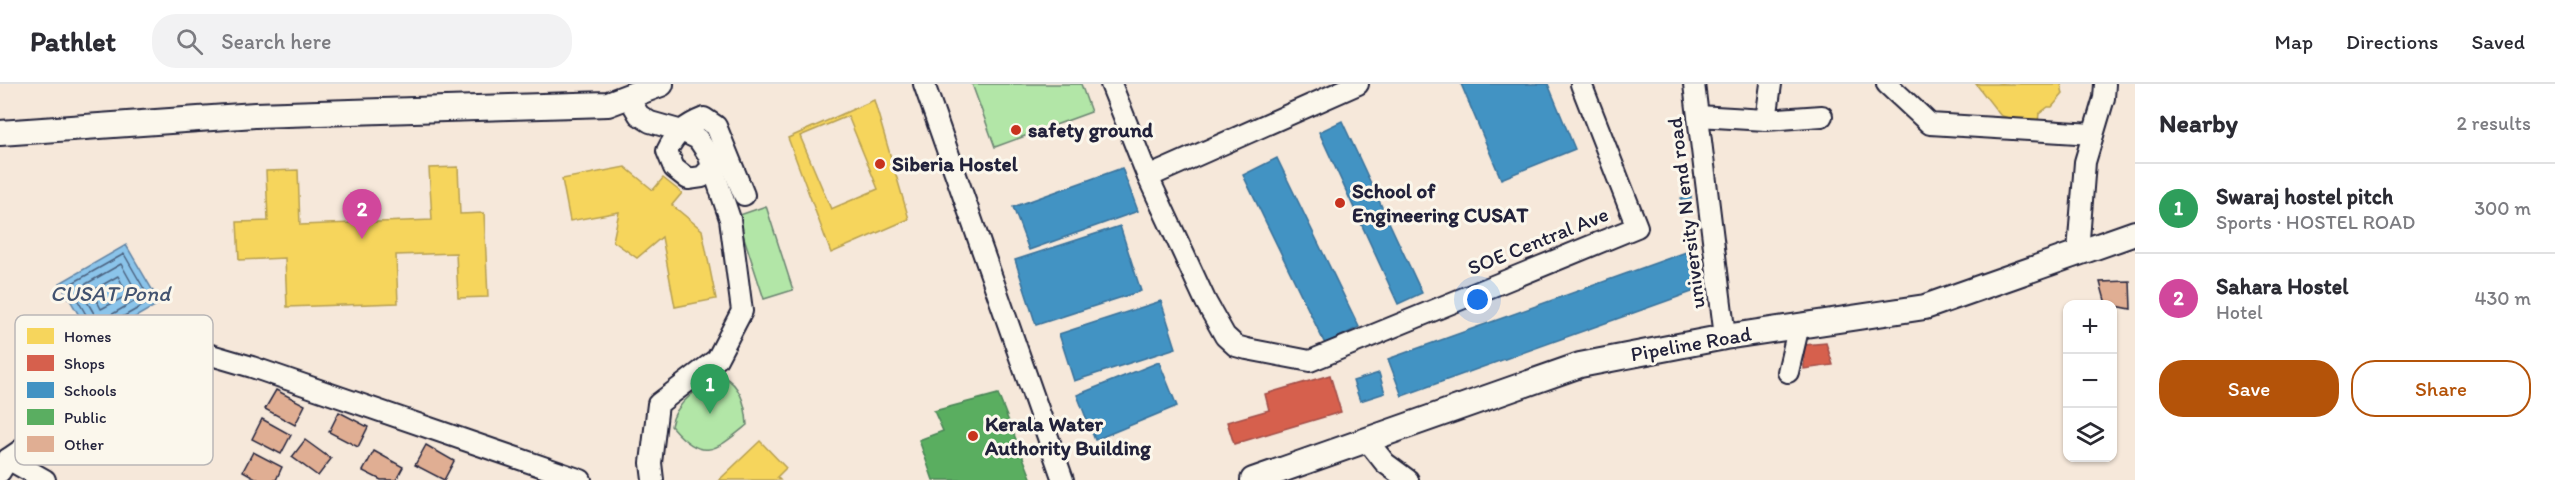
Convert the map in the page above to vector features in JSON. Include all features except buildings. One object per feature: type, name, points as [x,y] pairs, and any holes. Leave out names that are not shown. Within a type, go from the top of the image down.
[{"type":"street","points":[[0,133],[255,115],[608,104],[629,98],[661,84]]},
{"type":"street","points":[[924,84],[1064,480]]},
{"type":"street","points":[[1111,84],[1148,177],[1358,84]]},
{"type":"street","name":"SOE Central Ave","points":[[1148,177],[1206,302],[1225,336],[1236,346],[1310,361],[1637,227],[1581,84]]},
{"type":"street","name":"university N end road","points":[[1694,84],[1725,337]]},
{"type":"street","points":[[1766,120],[1771,84]]},
{"type":"street","points":[[1887,84],[1930,124],[2093,134]]},
{"type":"street","points":[[2078,252],[2085,162],[2104,98],[2105,84]]},
{"type":"street","points":[[629,98],[639,115],[650,122],[682,131],[698,140],[708,154],[730,219],[742,311],[717,359],[657,404],[651,463],[653,480]]},
{"type":"street","points":[[1698,116],[1729,116],[1766,120],[1822,116]]},
{"type":"street","points":[[712,167],[702,177],[688,179],[674,168],[667,152],[673,138],[691,123],[704,118],[716,126],[744,195]]},
{"type":"street","name":"Pipeline Road","points":[[1253,480],[1292,472],[1366,439],[1580,365],[1725,337],[1925,307],[2135,233]]},
{"type":"street","points":[[1788,372],[1799,325]]},
{"type":"street","points":[[213,356],[581,480]]},
{"type":"street","points":[[1366,439],[1385,463],[1408,480]]},
{"type":"street","points":[[4,466],[45,480]]},
{"type":"green space","name":"safety ground","points":[[972,84],[1081,84],[1091,112],[995,147]]},
{"type":"green space","points":[[766,206],[793,290],[764,299],[737,216]]},
{"type":"green space","points":[[724,377],[735,386],[742,397],[747,425],[717,446],[701,449],[682,438],[671,426],[678,409],[691,395],[707,384]]},
{"type":"water","name":"CUSAT Pond","points":[[126,245],[160,303],[139,315],[79,315],[60,283]]},
{"type":"place","name":"safety ground","points":[[1016,130]]},
{"type":"place","name":"Siberia Hostel","points":[[880,164]]},
{"type":"place","name":"School of Engineering CUSAT","points":[[1340,203]]},
{"type":"place","name":"Sahara Hostel","points":[[362,239]]},
{"type":"place","name":"Swaraj hostel pitch","points":[[710,414]]},
{"type":"place","name":"Kerala Water Authority Building","points":[[973,436]]}]
